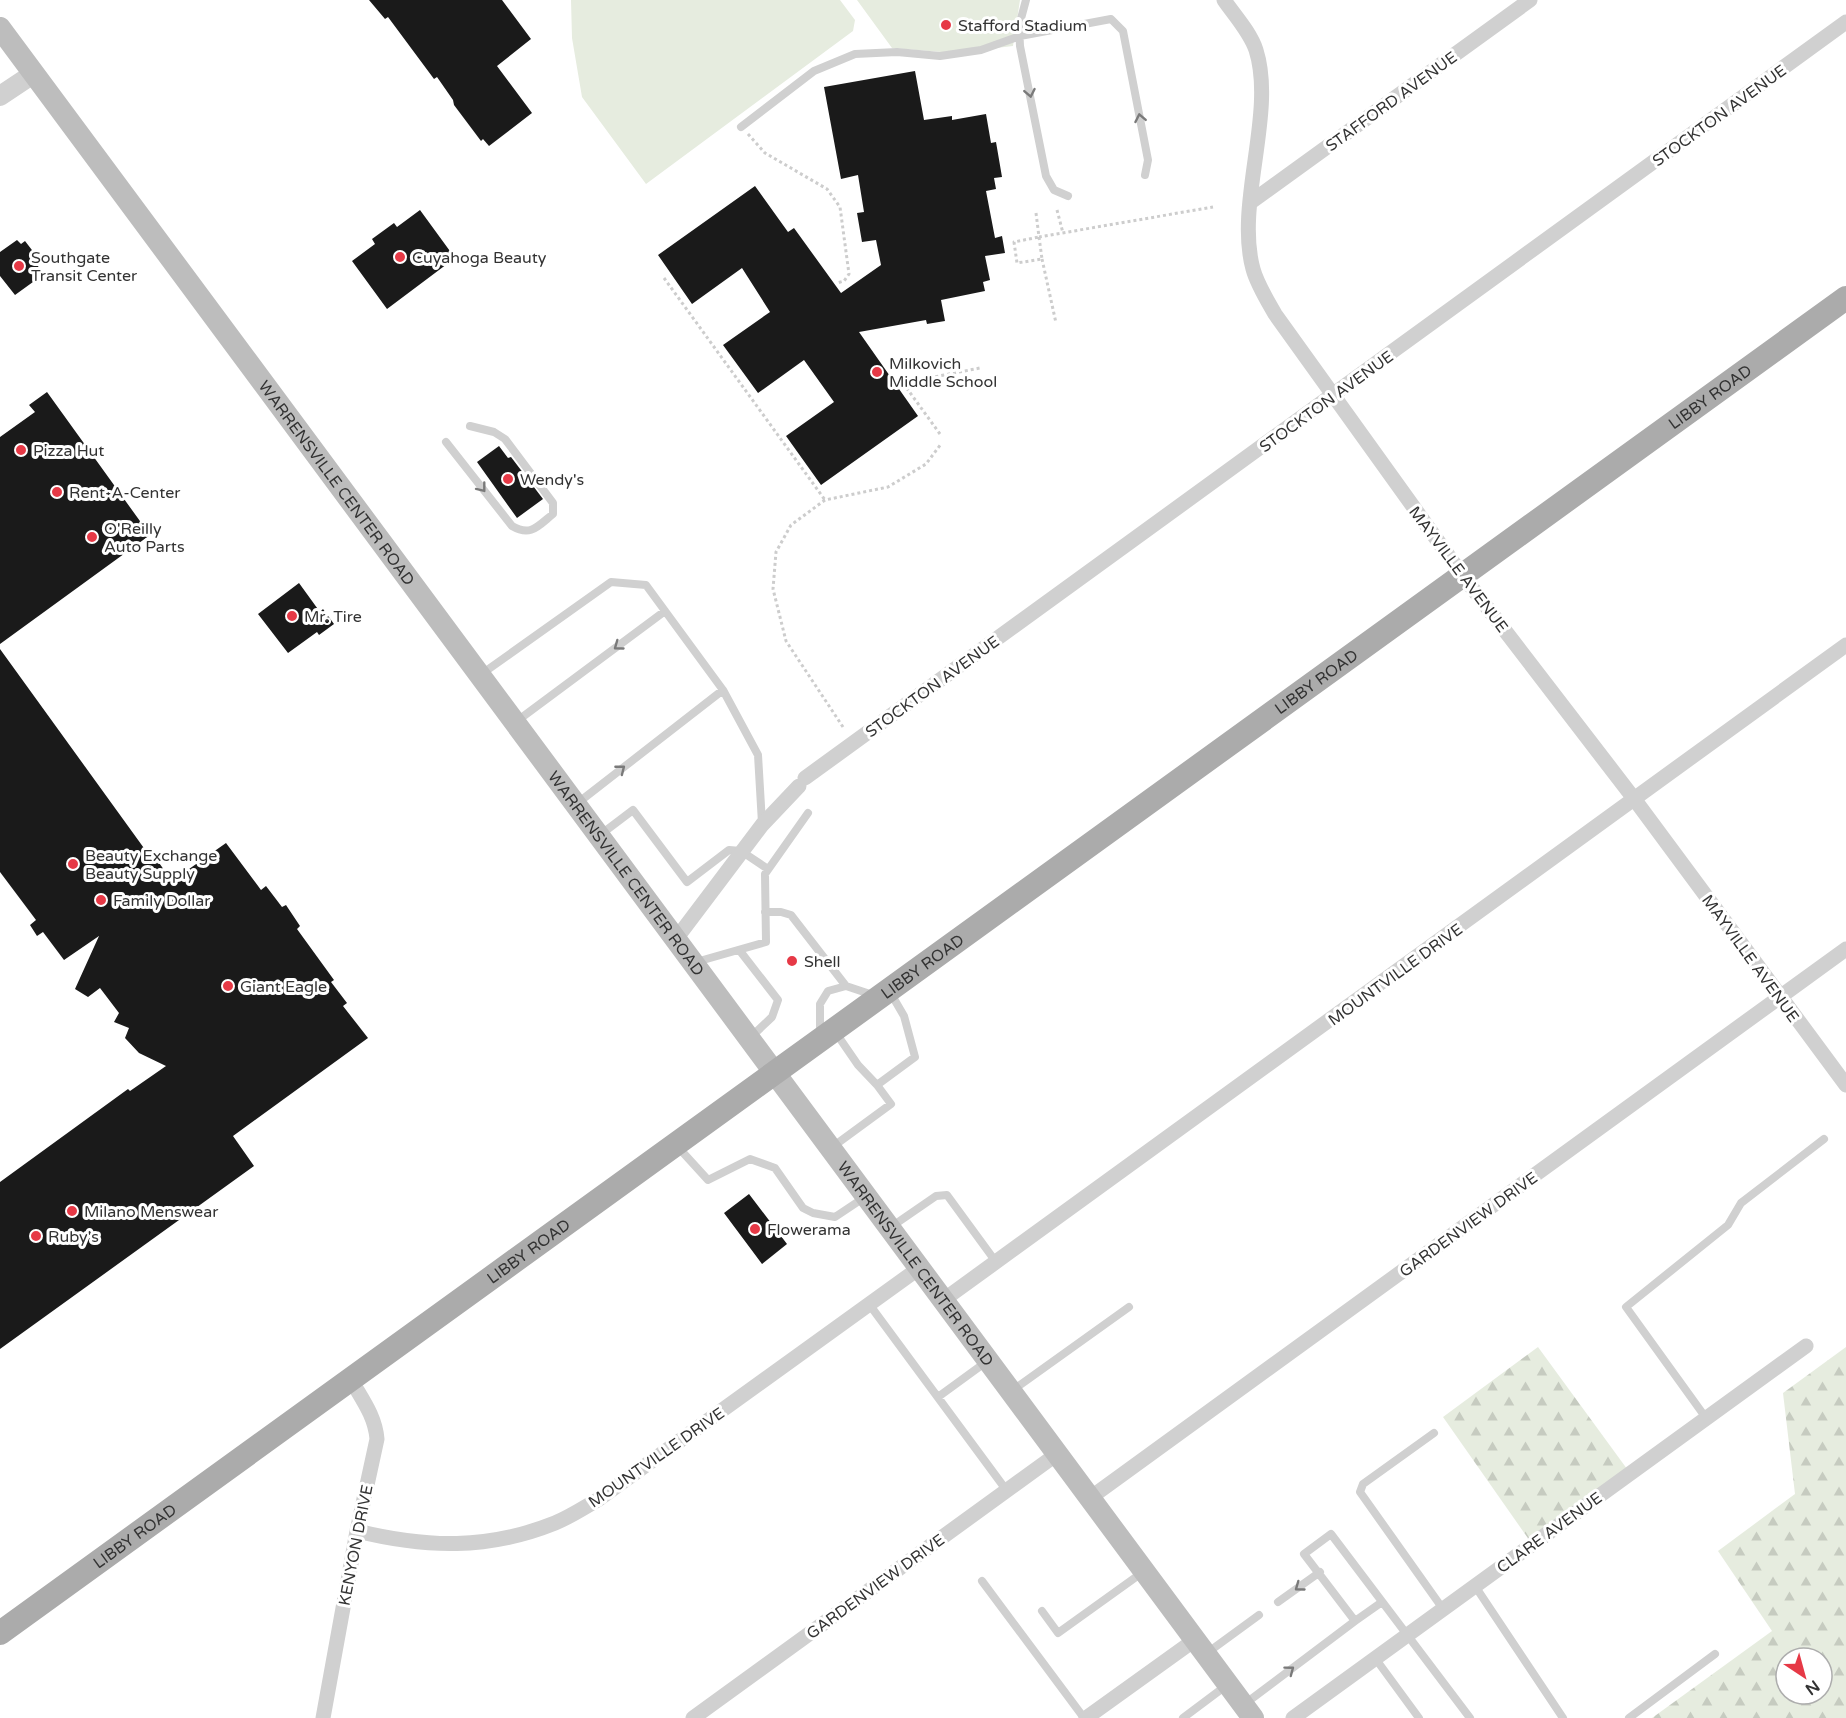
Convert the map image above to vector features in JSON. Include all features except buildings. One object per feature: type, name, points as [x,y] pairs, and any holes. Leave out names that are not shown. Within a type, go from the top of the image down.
[{"type":"main road","name":"WARRENSVILLE CENTER ROAD","points":[[0,28],[776,1073],[918,1269],[1248,1711]]},
{"type":"main road","name":"LIBBY ROAD","points":[[0,1633],[1846,298]]},
{"type":"street","name":"MAYVILLE AVENUE","points":[[1224,0],[1255,49],[1259,67],[1260,105],[1248,238],[1253,269],[1275,314],[1332,397],[1463,576],[1635,800],[1846,1085]]},
{"type":"street","name":"STAFFORD AVENUE","points":[[1251,202],[1530,0]]},
{"type":"street","name":"STOCKTON AVENUE","points":[[675,939],[762,825],[802,782],[1846,22]]},
{"type":"street","points":[[0,96],[33,74]]},
{"type":"street","name":"MOUNTVILLE DRIVE","points":[[942,1301],[1846,645]]},
{"type":"street","name":"GARDENVIEW DRIVE","points":[[1090,1498],[1846,949]]},
{"type":"street","name":"MOUNTVILLE DRIVE","points":[[357,1531],[405,1541],[448,1546],[498,1541],[556,1523],[599,1499],[918,1269]]},
{"type":"street","name":"CLARE AVENUE","points":[[1293,1718],[1806,1346]]},
{"type":"street","name":"KENYON DRIVE","points":[[323,1718],[357,1531],[377,1439],[369,1410],[350,1378]]},
{"type":"street","name":"GARDENVIEW DRIVE","points":[[693,1718],[1057,1454]]},
{"type":"street","points":[[1085,1718],[1201,1646]]},
{"type":"lane","points":[[1026,0],[1020,36],[1046,176],[1054,190],[1068,196]]},
{"type":"lane","points":[[741,127],[814,71],[855,54],[897,52],[940,56],[981,50],[1020,36],[1111,19],[1122,31],[1148,160],[1145,175]]},
{"type":"lane","points":[[446,442],[512,526],[523,533],[531,532],[553,514],[553,503],[504,439],[494,432],[470,426]]},
{"type":"lane","points":[[479,676],[611,582],[646,585],[723,690],[758,755],[762,825]]},
{"type":"lane","points":[[514,723],[665,611]]},
{"type":"lane","points":[[575,805],[723,690]]},
{"type":"lane","points":[[598,836],[633,810],[687,882],[729,850],[741,851],[768,869]]},
{"type":"lane","points":[[693,963],[766,942],[763,880],[768,869],[808,813]]},
{"type":"lane","points":[[765,912],[781,912],[791,915],[846,986]]},
{"type":"lane","points":[[741,951],[778,1000],[771,1017],[750,1038]]},
{"type":"lane","points":[[831,1148],[891,1104],[877,1085],[827,1036],[820,1004],[822,998],[836,987],[846,986],[885,994],[904,1016],[915,1057],[877,1085]]},
{"type":"lane","points":[[1706,1418],[1626,1307],[1728,1225],[1741,1203],[1824,1139]]},
{"type":"lane","points":[[676,1145],[708,1180],[750,1159],[775,1168],[803,1208],[822,1216],[835,1217],[866,1197]]},
{"type":"lane","points":[[889,1228],[936,1196],[947,1195],[996,1262]]},
{"type":"lane","points":[[869,1304],[1006,1491]]},
{"type":"lane","points":[[1011,1392],[1129,1307]]},
{"type":"lane","points":[[938,1397],[987,1361]]},
{"type":"lane","points":[[1434,1433],[1363,1484],[1360,1492],[1443,1609]]},
{"type":"lane","points":[[1355,1621],[1320,1572],[1304,1554],[1331,1534],[1470,1718]]},
{"type":"lane","points":[[1042,1611],[1059,1633],[1144,1571]]},
{"type":"lane","points":[[1278,1602],[1320,1572]]},
{"type":"lane","points":[[982,1581],[1085,1718]]},
{"type":"lane","points":[[1475,1586],[1563,1718]]},
{"type":"lane","points":[[1248,1711],[1355,1621],[1382,1602]]},
{"type":"lane","points":[[1201,1646],[1259,1615]]},
{"type":"lane","points":[[1629,1718],[1715,1654]]},
{"type":"lane","points":[[1375,1658],[1419,1718]]},
{"type":"lane","points":[[1183,1718],[1228,1684]]},
{"type":"path","points":[[741,127],[765,153],[827,189],[840,207],[849,274],[844,281],[837,283]]},
{"type":"path","points":[[1042,259],[1017,263],[1014,242],[1213,207]]},
{"type":"path","points":[[1058,210],[1063,233]]},
{"type":"path","points":[[1036,213],[1042,259],[1056,323]]},
{"type":"path","points":[[664,278],[825,500]]},
{"type":"path","points":[[940,434],[903,383],[980,368]]},
{"type":"path","points":[[843,727],[786,641],[773,589],[776,552],[791,525],[825,500],[888,487],[926,464],[941,444]]},
{"type":"green space","points":[[571,0],[840,0],[855,20],[853,31],[646,184],[582,97],[572,38]]},
{"type":"green space","name":"Stafford Stadium","points":[[857,0],[1020,0],[1013,46],[954,53],[892,48]]},
{"type":"green space","points":[[1538,1347],[1630,1473],[1532,1544],[1443,1417]]},
{"type":"green space","points":[[1846,1347],[1846,1718],[1652,1718],[1772,1631],[1718,1551],[1795,1494],[1783,1393]]},
{"type":"place","name":"Stafford Stadium","points":[[946,25]]},
{"type":"place","name":"Cuyahoga Beauty","points":[[400,257]]},
{"type":"place","name":"Southgate Transit Center","points":[[19,266]]},
{"type":"place","name":"Milkovich Middle School","points":[[877,372]]},
{"type":"place","name":"Pizza Hut","points":[[21,450]]},
{"type":"place","name":"Wendy's","points":[[508,479]]},
{"type":"place","name":"Rent-A-Center","points":[[57,492]]},
{"type":"place","name":"O'Reilly Auto Parts","points":[[92,537]]},
{"type":"place","name":"Mr. Tire","points":[[292,616]]},
{"type":"place","name":"Beauty Exchange Beauty Supply","points":[[73,864]]},
{"type":"place","name":"Family Dollar","points":[[101,900]]},
{"type":"place","name":"Shell","points":[[792,961]]},
{"type":"place","name":"Giant Eagle","points":[[228,986]]},
{"type":"place","name":"Milano Menswear","points":[[72,1211]]},
{"type":"place","name":"Flowerama","points":[[755,1229]]},
{"type":"place","name":"Ruby's","points":[[36,1236]]}]
